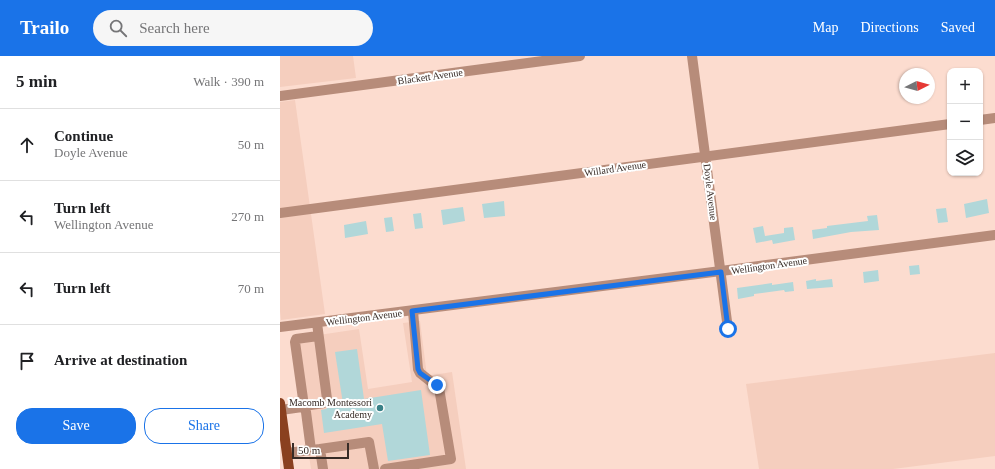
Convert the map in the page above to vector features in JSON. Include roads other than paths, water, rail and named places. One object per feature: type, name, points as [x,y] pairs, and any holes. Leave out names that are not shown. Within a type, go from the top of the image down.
[{"type":"main road","points":[[280,407],[289,469]]},
{"type":"street","name":"Blackett Avenue","points":[[280,96],[580,56]]},
{"type":"street","name":"Doyle Avenue","points":[[692,56],[728,329]]},
{"type":"street","points":[[983,120],[995,118]]},
{"type":"street","name":"Willard Avenue","points":[[280,213],[947,124]]},
{"type":"street","name":"Wellington Avenue","points":[[280,327],[721,272],[995,235]]},
{"type":"street","points":[[385,469],[450,459],[439,388],[420,373],[418,369],[412,311]]},
{"type":"street","points":[[280,407],[302,407],[324,403],[327,400],[317,323]]},
{"type":"street","points":[[318,336],[296,339],[295,342],[304,406],[316,450],[323,469]]},
{"type":"street","points":[[287,454],[369,442],[374,469]]},
{"type":"place","name":"Macomb Montessori Academy","points":[[380,408]]}]
